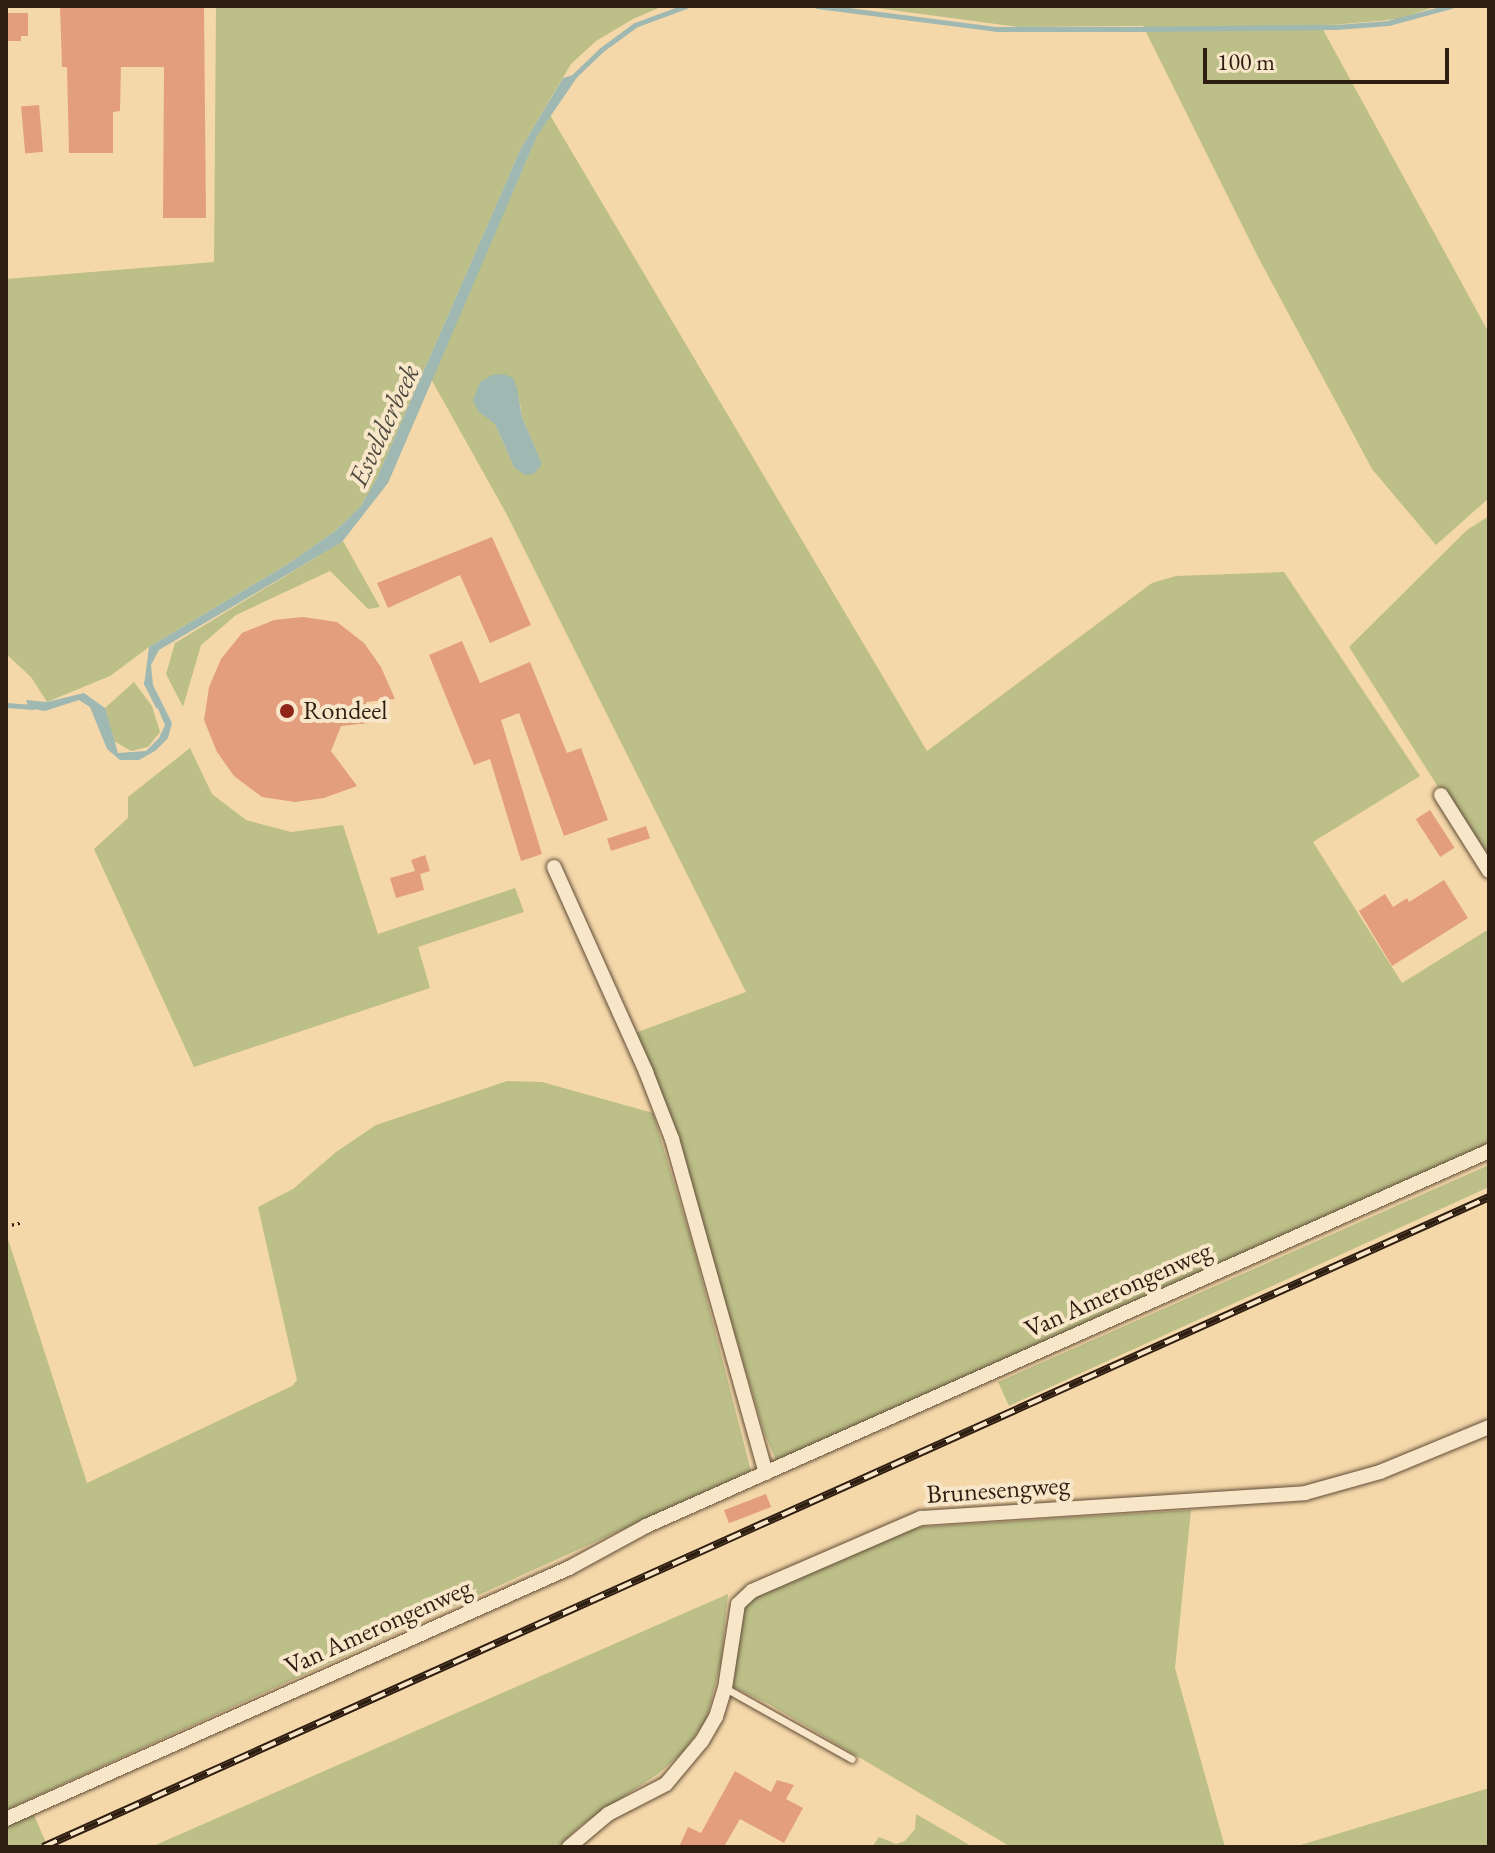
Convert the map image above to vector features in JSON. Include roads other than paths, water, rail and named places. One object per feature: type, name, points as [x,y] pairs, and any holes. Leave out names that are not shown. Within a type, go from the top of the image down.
[{"type":"street","points":[[1441,795],[1489,871]]},
{"type":"street","points":[[554,867],[646,1072],[672,1139],[766,1473]]},
{"type":"street","name":"Van Amerongenweg","points":[[6,1819],[569,1568],[646,1526],[1489,1151]]},
{"type":"street","name":"Brunesengweg","points":[[569,1847],[608,1814],[666,1784],[702,1741],[716,1717],[725,1688],[742,1597],[905,1522],[921,1518],[1305,1493],[1380,1472],[1489,1427]]},
{"type":"lane","points":[[725,1688],[852,1759]]},
{"type":"water","points":[[580,73],[537,136],[388,483],[342,542],[159,650],[151,665],[153,685],[172,723],[168,738],[155,751],[139,760],[120,760],[107,749],[90,707],[79,700],[45,711],[29,708],[26,700],[47,702],[84,693],[105,708],[118,753],[146,751],[159,738],[165,725],[145,678],[149,647],[288,564],[335,531],[361,506],[377,478],[521,148],[563,78]]},
{"type":"water","points":[[504,374],[513,378],[522,417],[542,464],[534,474],[525,475],[514,467],[495,424],[478,411],[473,400],[480,382],[492,375]]},
{"type":"waterway","name":"Esvelderbeek","points":[[572,78],[601,50],[635,25],[686,6]]},
{"type":"waterway","name":"Esvelderbeek","points":[[817,6],[996,29],[1336,27],[1388,23],[1451,6]]},
{"type":"waterway","name":"Esvelderbeek","points":[[147,678],[146,683],[157,705]]},
{"type":"waterway","name":"Esvelderbeek","points":[[6,705],[33,707]]},
{"type":"railway","points":[[43,1847],[1489,1197]]},
{"type":"place","name":"Rondeel","points":[[287,711]]}]
